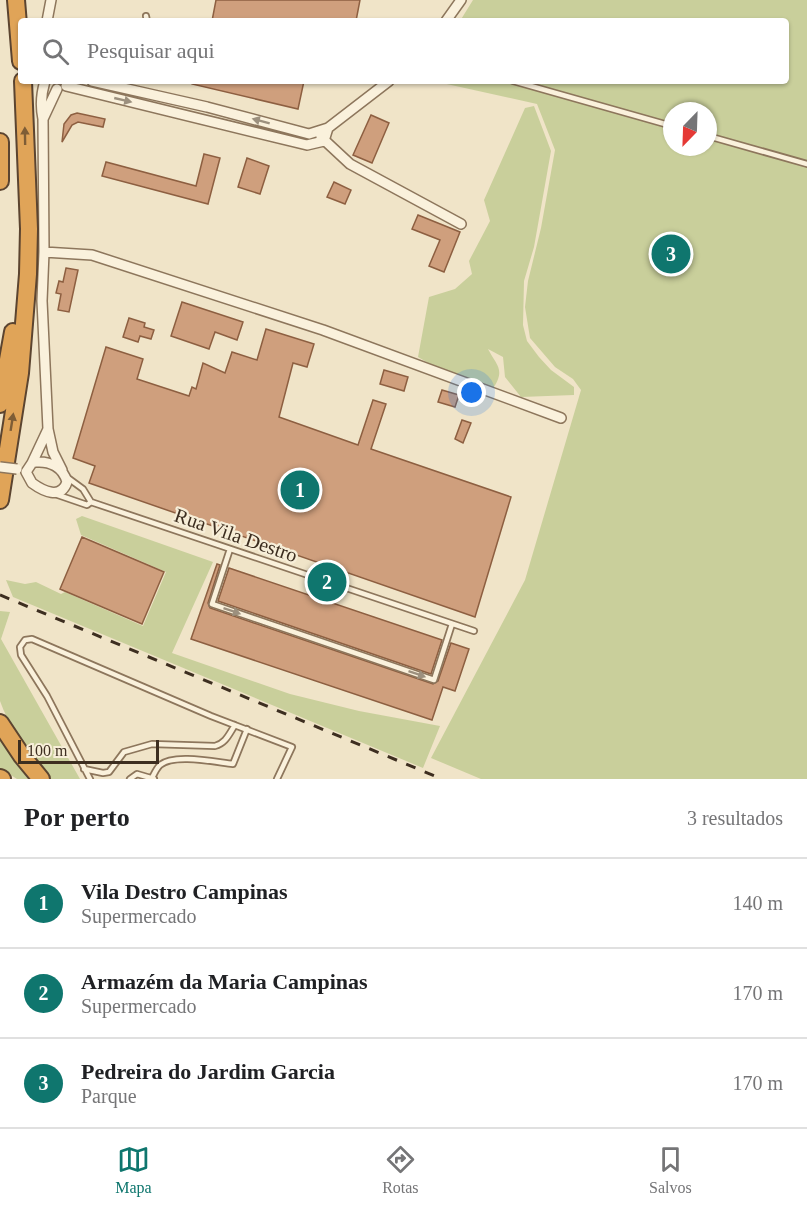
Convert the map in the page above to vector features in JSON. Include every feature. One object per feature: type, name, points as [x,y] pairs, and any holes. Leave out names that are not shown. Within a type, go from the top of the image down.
[{"type":"highway","points":[[16,0],[18,24]]},
{"type":"highway","points":[[0,500],[20,373],[28,274],[29,229],[23,84]]},
{"type":"highway","points":[[0,142],[0,182]]},
{"type":"highway","points":[[0,404],[9,363],[17,304],[26,191]]},
{"type":"highway","points":[[0,723],[41,779]]},
{"type":"street","points":[[48,18],[51,0]]},
{"type":"street","points":[[448,18],[460,0]]},
{"type":"street","points":[[0,467],[22,471],[32,483],[53,493],[65,488],[67,482],[53,452],[48,429],[42,301],[43,119],[40,109],[44,84]]},
{"type":"street","points":[[48,84],[50,86],[64,85],[294,143],[307,145],[324,141]]},
{"type":"street","points":[[105,84],[207,107],[309,134],[328,128],[385,84]]},
{"type":"street","points":[[43,119],[64,85]]},
{"type":"street","points":[[324,141],[328,128]]},
{"type":"street","points":[[318,132],[324,141],[350,164],[461,224]]},
{"type":"street","points":[[44,252],[92,255],[324,330],[561,418]]},
{"type":"street","points":[[22,471],[32,463],[48,429]]},
{"type":"street","points":[[32,463],[46,462],[64,473]]},
{"type":"lane","points":[[524,84],[663,123]]},
{"type":"lane","points":[[717,139],[807,164]]},
{"type":"lane","name":"Rua Vila Destro","points":[[64,473],[82,489],[91,502],[474,631]]},
{"type":"lane","name":"Rua Vila Destro","points":[[53,493],[87,505],[91,502]]},
{"type":"lane","points":[[231,549],[212,604],[434,680],[452,624]]},
{"type":"lane","points":[[90,779],[60,721],[21,655],[20,647],[25,640],[32,639],[292,747],[277,779]]},
{"type":"lane","points":[[84,769],[109,772],[123,752],[152,744],[215,746],[226,740],[235,725]]},
{"type":"lane","points":[[130,779],[136,774],[153,778],[160,765],[167,761],[186,759],[232,764],[247,729]]},
{"type":"green space","points":[[473,0],[807,0],[807,779],[481,779],[431,758],[525,580],[581,390],[573,379],[555,367],[530,338],[525,307],[528,281],[541,228],[555,150],[537,104],[447,84],[789,84],[789,18],[462,18]]},
{"type":"green space","points":[[534,106],[551,151],[534,247],[524,281],[523,325],[527,341],[551,370],[574,387],[574,395],[521,397],[505,377],[503,357],[488,349],[499,368],[499,378],[492,390],[442,371],[418,357],[429,297],[455,289],[472,274],[469,261],[490,221],[484,200],[525,108]]},
{"type":"green space","points":[[82,516],[213,562],[172,653],[290,694],[359,711],[440,726],[423,768],[13,597],[6,580],[25,584],[36,582],[143,626],[166,572],[81,535],[76,519]]},
{"type":"green space","points":[[0,611],[10,612],[1,639],[80,779],[49,779],[4,712],[0,701]]},
{"type":"green space","points":[[0,734],[31,779],[17,779],[0,768]]},
{"type":"building","points":[[216,0],[360,0],[357,18],[213,18]]},
{"type":"building","points":[[192,84],[303,84],[298,109]]},
{"type":"building","points":[[77,113],[105,119],[103,127],[78,122],[72,125],[62,142],[64,124],[71,115]]},
{"type":"building","points":[[371,115],[389,123],[372,163],[353,155]]},
{"type":"building","points":[[204,154],[220,158],[208,204],[102,176],[106,162],[196,186]]},
{"type":"building","points":[[247,158],[269,166],[260,194],[238,187]]},
{"type":"building","points":[[334,182],[351,190],[345,204],[327,197]]},
{"type":"building","points":[[418,215],[460,232],[444,272],[429,266],[440,240],[412,229]]},
{"type":"building","points":[[66,268],[78,270],[69,312],[58,310],[61,294],[56,293],[59,281],[63,282]]},
{"type":"building","points":[[182,302],[243,322],[237,340],[215,332],[209,349],[171,336]]},
{"type":"building","points":[[129,318],[145,323],[144,327],[154,330],[151,339],[140,336],[138,342],[123,337]]},
{"type":"building","points":[[266,329],[314,344],[307,367],[293,363],[279,417],[358,445],[373,400],[386,404],[371,449],[511,497],[475,617],[89,483],[95,466],[73,458],[106,347],[143,359],[137,379],[189,396],[192,387],[196,389],[203,363],[225,373],[232,352],[257,360]]},
{"type":"building","points":[[384,370],[408,377],[404,391],[380,384]]},
{"type":"building","points":[[442,390],[459,395],[455,407],[438,402]]},
{"type":"building","points":[[462,420],[471,423],[463,443],[455,439]]},
{"type":"building","points":[[82,537],[164,572],[142,624],[60,589]]},
{"type":"building","points":[[217,564],[220,565],[208,603],[210,608],[433,684],[438,681],[451,643],[469,649],[455,691],[443,687],[432,720],[191,639]]},
{"type":"building","points":[[229,568],[442,640],[431,674],[218,601]]},
{"type":"railway","points":[[0,595],[442,779]]},
{"type":"place","name":"Pedreira do Jardim Garcia","points":[[671,254]]},
{"type":"place","name":"Vila Destro Campinas","points":[[300,490]]},
{"type":"place","name":"Armazém da Maria Campinas","points":[[327,582]]}]
